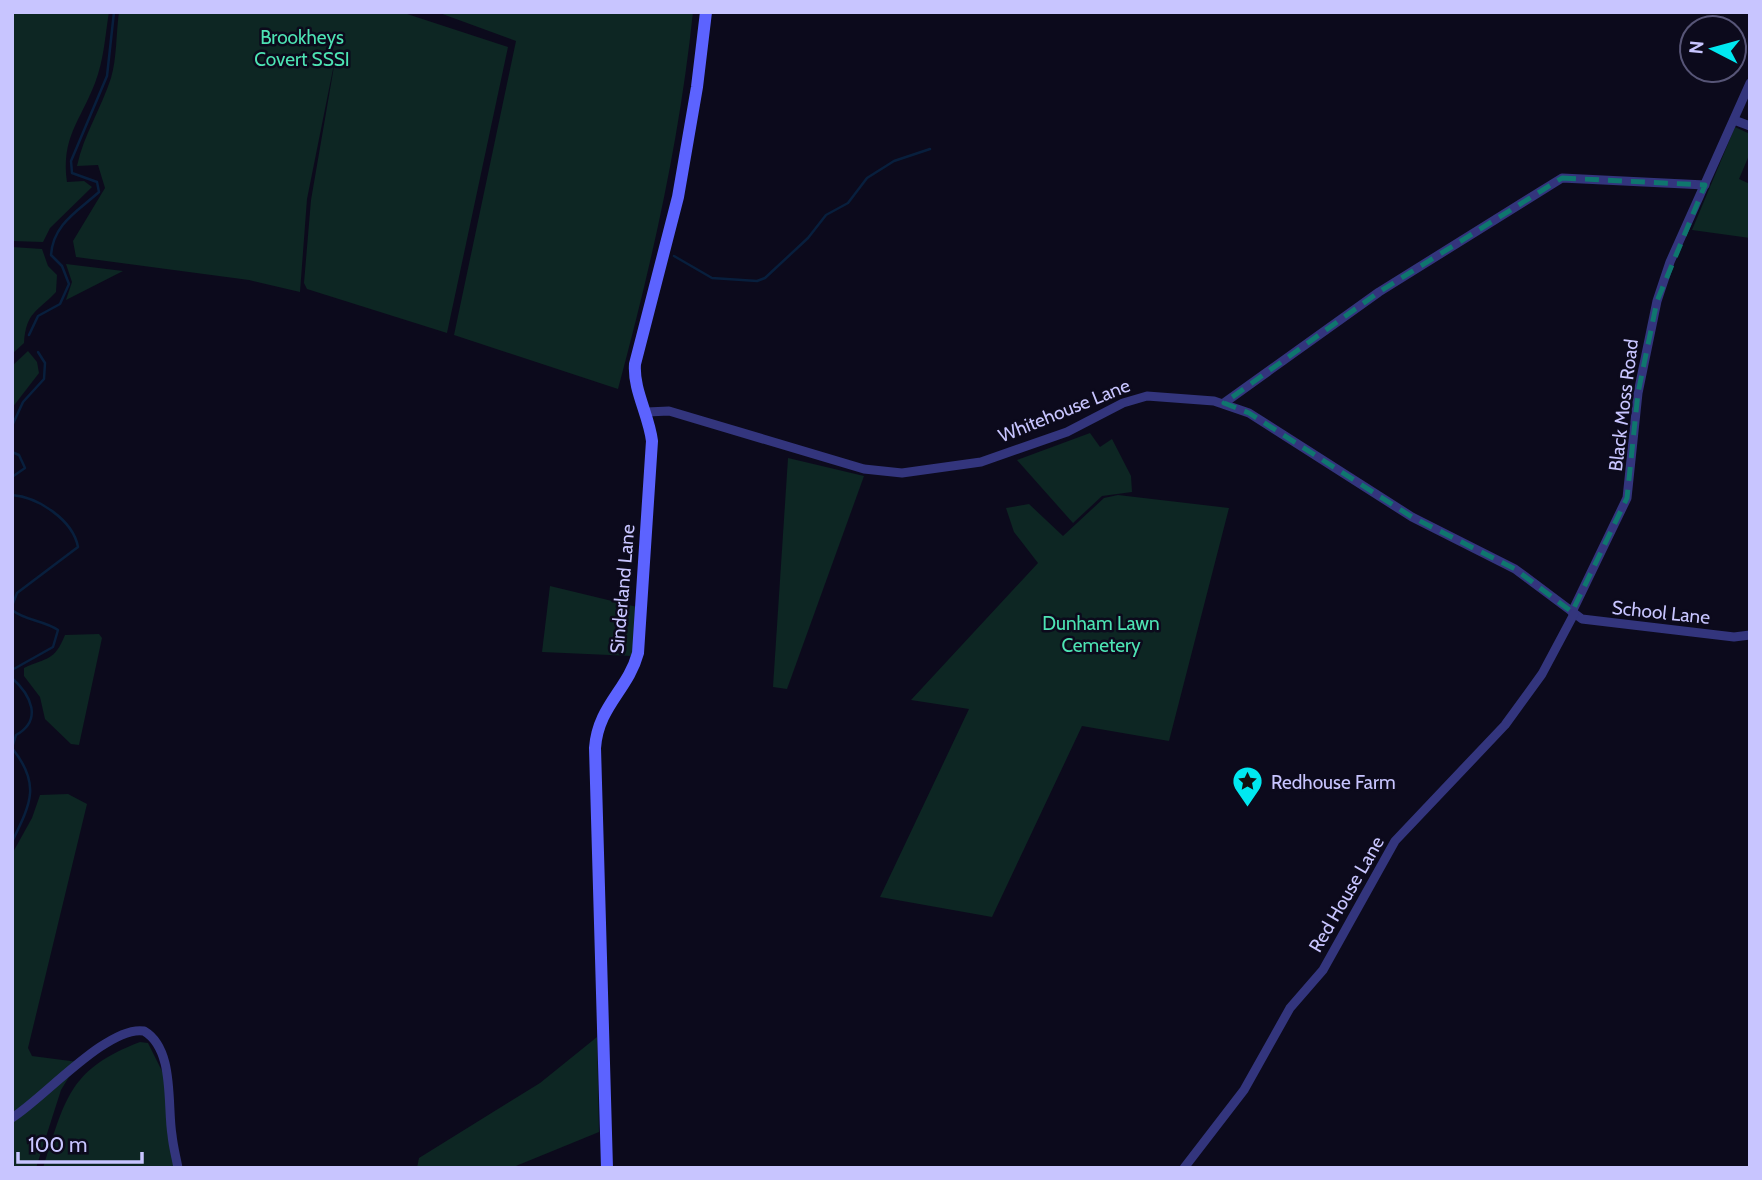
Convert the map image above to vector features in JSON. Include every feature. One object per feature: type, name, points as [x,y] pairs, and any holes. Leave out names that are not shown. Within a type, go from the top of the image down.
[{"type":"street","name":"Sinderland Lane","points":[[607,1168],[594,748],[601,717],[631,672],[638,653],[651,462],[647,412],[636,379],[637,354],[678,197],[697,87],[706,12]]},
{"type":"street","name":"Black Moss Road","points":[[1573,613],[1627,498],[1638,393],[1657,301],[1670,262],[1750,83]]},
{"type":"street","points":[[1734,120],[1750,126]]},
{"type":"street","points":[[1224,403],[1379,292],[1562,178],[1705,185]]},
{"type":"street","name":"Whitehouse Lane","points":[[647,412],[669,411],[864,469],[902,472],[981,461],[1067,432],[1123,403],[1147,396],[1224,403],[1248,413],[1412,517],[1515,569],[1573,613]]},
{"type":"street","name":"School Lane","points":[[1573,613],[1593,622],[1734,637],[1750,635]]},
{"type":"street","name":"Red House Lane","points":[[1184,1168],[1244,1090],[1290,1008],[1323,970],[1395,841],[1505,725],[1542,674],[1573,613]]},
{"type":"street","points":[[12,1118],[104,1044],[130,1031],[144,1031],[158,1047],[168,1076],[172,1135],[178,1168]]},
{"type":"highlighted area","points":[[1562,178],[1705,185],[1657,301],[1638,393],[1627,498],[1572,612],[1515,569],[1412,517],[1249,413],[1224,403],[1379,292]]},
{"type":"green space","points":[[12,12],[109,12],[98,74],[73,130],[67,153],[67,182],[84,181],[92,187],[50,228],[43,242],[12,241]]},
{"type":"green space","name":"Brookheys Covert SSSI","points":[[119,12],[401,12],[508,47],[447,333],[307,289],[304,283],[311,200],[337,49],[307,199],[300,292],[249,280],[76,257],[73,241],[105,188],[98,165],[77,166],[111,78]]},
{"type":"green space","points":[[437,12],[693,12],[680,109],[663,202],[618,389],[454,335],[516,41]]},
{"type":"green space","points":[[1735,127],[1750,134],[1750,153],[1739,179],[1750,184],[1750,238],[1692,230]]},
{"type":"green space","points":[[12,247],[42,249],[48,266],[57,275],[56,292],[34,313],[27,325],[24,343],[12,354]]},
{"type":"green space","points":[[66,264],[123,271],[66,300],[72,282]]},
{"type":"green space","points":[[28,351],[37,362],[39,373],[12,408],[12,366]]},
{"type":"green space","points":[[1090,433],[1100,447],[1112,439],[1131,476],[1132,492],[1102,496],[1073,523],[1017,460]]},
{"type":"green space","points":[[788,458],[864,476],[787,689],[773,687]]},
{"type":"green space","name":"Dunham Lawn Cemetery","points":[[1118,495],[1229,508],[1169,741],[1082,726],[992,917],[880,897],[969,709],[911,700],[1038,563],[1014,532],[1006,508],[1029,504],[1063,536],[1104,498]]},
{"type":"green space","points":[[550,586],[637,607],[632,656],[542,652]]},
{"type":"green space","points":[[99,634],[102,638],[79,745],[71,744],[45,719],[40,697],[24,676],[24,668],[53,654],[65,635]]},
{"type":"green space","points":[[68,794],[87,804],[28,1048],[32,1056],[78,1062],[61,1090],[36,1168],[12,1168],[12,854],[32,818],[40,795]]},
{"type":"green space","points":[[597,1037],[599,1132],[511,1168],[417,1168],[419,1158],[540,1083]]},
{"type":"green space","points":[[140,1042],[148,1043],[163,1073],[175,1168],[43,1168],[64,1106],[83,1076],[116,1052]]},
{"type":"waterway","points":[[29,335],[38,316],[60,304],[69,284],[62,266],[51,255],[56,235],[68,219],[99,192],[97,182],[72,173],[71,161],[107,76],[114,12]]},
{"type":"waterway","points":[[674,256],[712,278],[757,281],[765,278],[808,238],[826,215],[848,203],[867,178],[894,161],[930,149]]},
{"type":"waterway","points":[[12,426],[23,402],[44,379],[45,363],[38,352]]},
{"type":"waterway","points":[[12,452],[19,455],[25,468],[12,477]]},
{"type":"waterway","points":[[12,495],[33,500],[62,519],[75,537],[78,547],[17,593],[12,606]]},
{"type":"waterway","points":[[12,610],[58,630],[53,647],[12,670]]},
{"type":"waterway","points":[[12,678],[29,700],[32,715],[24,729],[16,735],[12,748],[27,772],[30,783],[28,805],[12,842]]},
{"type":"place","name":"Redhouse Farm","points":[[1248,809]]}]
